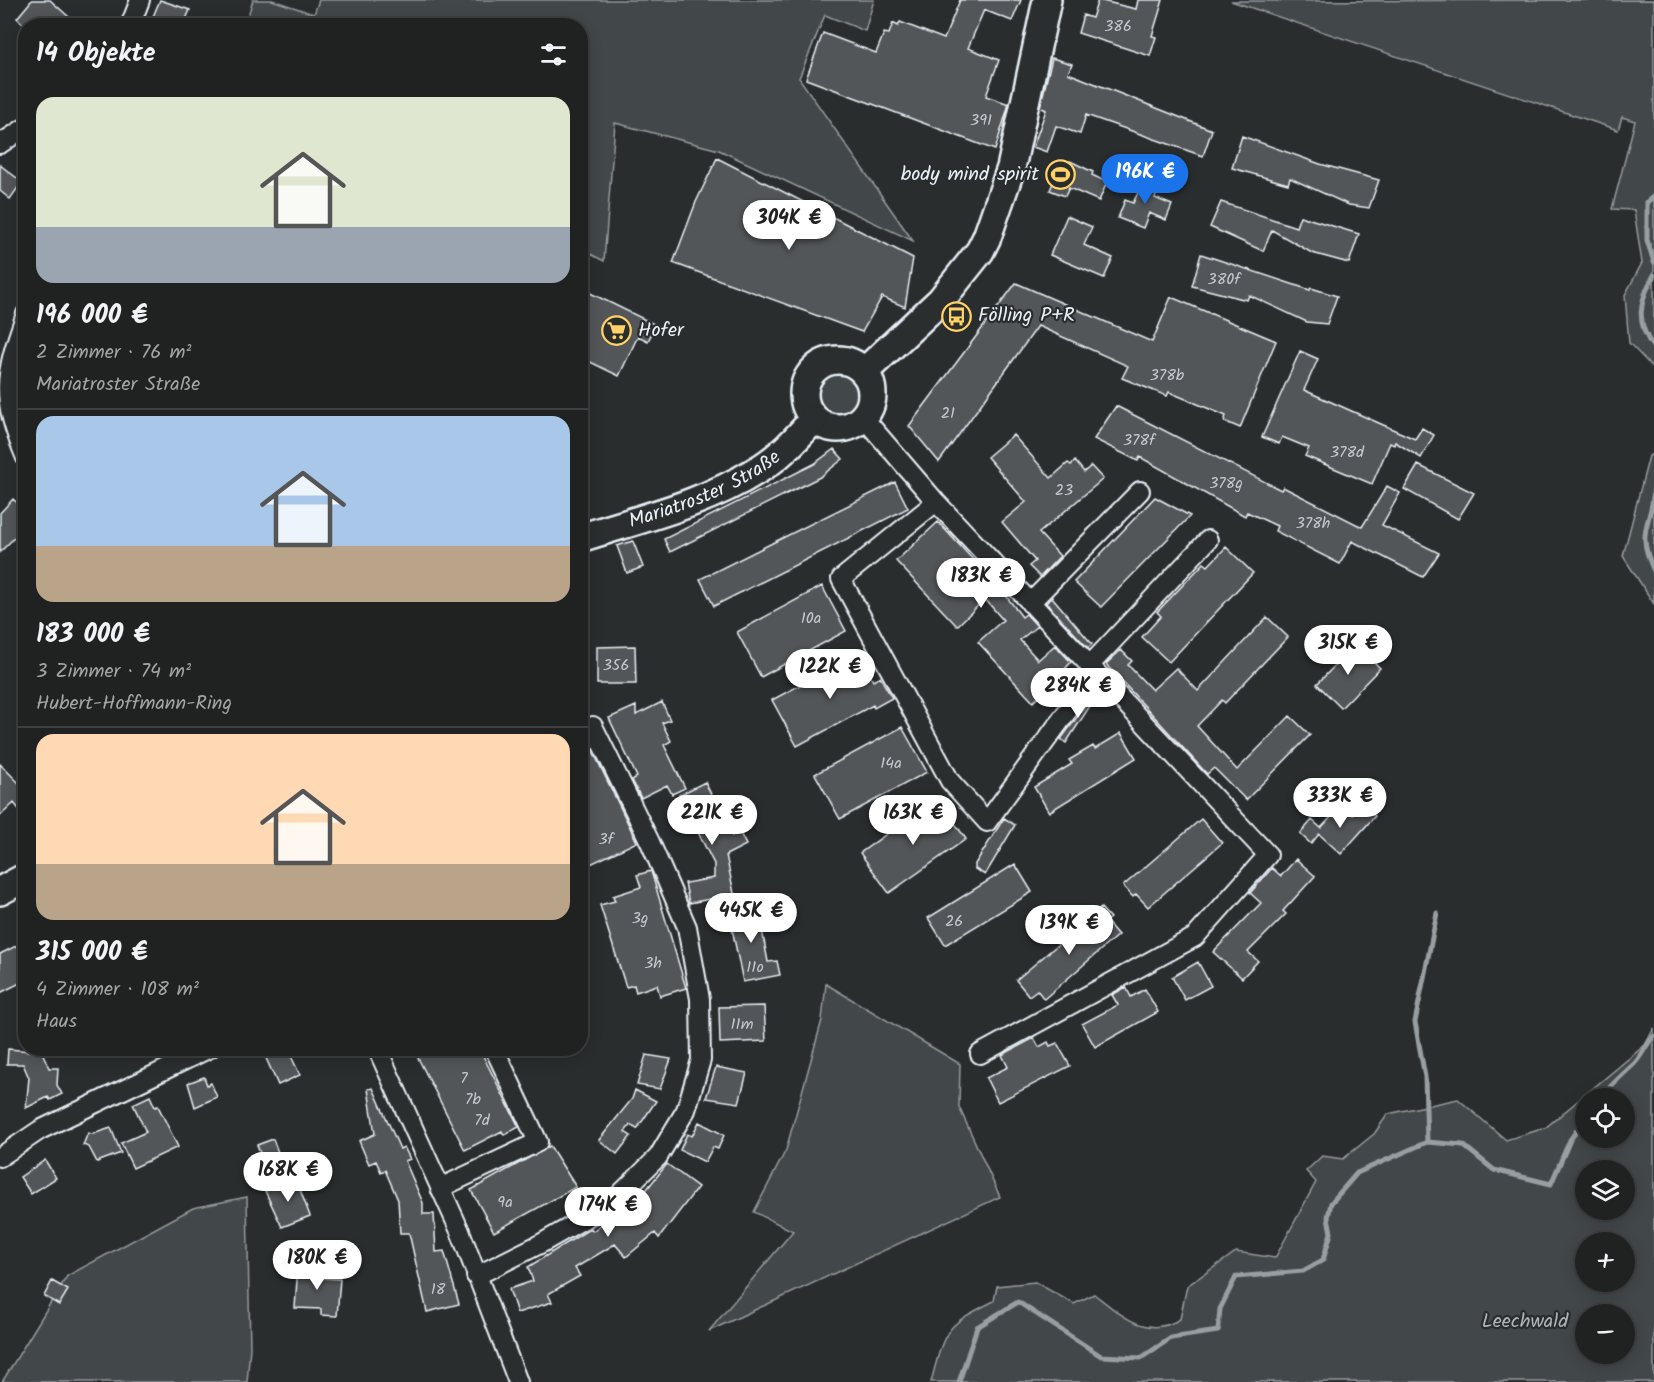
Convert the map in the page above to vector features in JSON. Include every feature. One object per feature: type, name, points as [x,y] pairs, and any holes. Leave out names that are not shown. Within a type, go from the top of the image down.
[{"type":"main road","points":[[864,372],[941,300],[980,251],[987,237],[1015,149],[1047,0]]},
{"type":"main road","points":[[841,360],[854,364],[864,372],[870,382],[872,395],[870,407],[863,417],[844,428],[834,428],[814,419],[807,410],[804,387],[808,376],[828,361],[841,360]]},
{"type":"main road","name":"Mariatroster Straße","points":[[588,535],[679,506],[756,472],[794,442],[814,419]]},
{"type":"main road","points":[[0,891],[18,881]]},
{"type":"street","points":[[133,18],[140,0]]},
{"type":"street","points":[[0,144],[18,132]]},
{"type":"street","points":[[18,335],[2,377],[9,431],[18,445]]},
{"type":"street","points":[[863,417],[936,502],[1268,855],[1195,937],[980,1054]]},
{"type":"street","points":[[1030,603],[1140,491]]},
{"type":"street","points":[[936,502],[841,579],[950,781],[987,822],[1092,669],[1208,540]]},
{"type":"street","points":[[476,1276],[542,1243],[610,1204],[634,1181],[658,1157],[686,1110],[701,1060],[700,999],[687,927],[650,842],[593,726],[588,728]]},
{"type":"street","points":[[0,1157],[40,1130],[193,1056]]},
{"type":"street","points":[[381,1056],[440,1188],[518,1382]]},
{"type":"street","points":[[440,1188],[538,1142],[498,1056]]},
{"type":"green space","points":[[253,0],[272,0],[314,14],[319,0],[874,0],[865,31],[825,15],[799,78],[913,241],[719,150],[615,123],[604,261],[588,253],[588,18],[247,18]]},
{"type":"green space","points":[[1654,0],[1654,369],[1629,343],[1625,295],[1642,263],[1634,210],[1612,209],[1635,121],[1622,117],[1618,130],[1231,1]]},
{"type":"green space","points":[[838,367],[850,371],[858,378],[861,382],[863,400],[838,420],[827,417],[819,410],[812,394],[819,377]]},
{"type":"green space","points":[[1654,453],[1654,604],[1623,556],[1649,456]]},
{"type":"green space","points":[[826,984],[960,1064],[959,1107],[1000,1197],[709,1331],[793,1231],[754,1212],[786,1150],[822,1020]]},
{"type":"green space","name":"Leechwald","points":[[1654,1028],[1654,1382],[931,1382],[940,1350],[949,1331],[965,1317],[994,1301],[997,1286],[1035,1282],[1074,1304],[1094,1294],[1124,1316],[1145,1326],[1168,1325],[1180,1319],[1187,1286],[1236,1252],[1275,1258],[1316,1182],[1306,1171],[1322,1156],[1343,1159],[1374,1134],[1388,1114],[1458,1099],[1506,1140],[1545,1128],[1575,1103],[1575,1148],[1635,1148],[1635,1088],[1593,1088],[1645,1045]]},
{"type":"green space","points":[[247,1197],[250,1348],[247,1382],[2,1382],[67,1276],[193,1208]]},
{"type":"building","points":[[32,0],[50,0],[70,18],[18,19]]},
{"type":"building","points":[[160,0],[190,10],[186,18],[152,18]]},
{"type":"building","points":[[960,0],[1021,0],[1012,21],[984,10],[968,48],[999,60],[986,96],[1009,104],[995,150],[806,79],[823,33],[876,53],[884,33],[889,34],[893,23],[898,26],[900,22],[944,39]]},
{"type":"building","points":[[1098,0],[1136,9],[1138,0],[1163,0],[1152,36],[1156,37],[1150,56],[1078,33],[1083,15],[1092,18]]},
{"type":"building","points":[[1052,58],[1072,64],[1068,73],[1212,130],[1203,156],[1086,115],[1080,134],[1056,126],[1047,152],[1033,147],[1046,110],[1040,107]]},
{"type":"building","points":[[1242,136],[1320,164],[1379,180],[1369,208],[1349,205],[1290,178],[1288,184],[1232,168]]},
{"type":"building","points":[[717,158],[913,258],[905,307],[882,297],[862,332],[673,263],[696,202]]},
{"type":"building","points":[[1070,161],[1107,182],[1099,201],[1069,188],[1065,196],[1050,190],[1062,162],[1069,165]]},
{"type":"building","points":[[0,165],[18,179],[18,188],[10,199],[0,191]]},
{"type":"building","points":[[1145,178],[1161,184],[1155,198],[1172,205],[1166,220],[1149,213],[1143,228],[1118,218],[1125,200],[1133,203]]},
{"type":"building","points":[[1221,202],[1296,227],[1300,216],[1359,234],[1349,263],[1312,253],[1272,230],[1263,251],[1210,227]]},
{"type":"building","points":[[1067,216],[1092,227],[1084,245],[1113,258],[1104,278],[1050,255]]},
{"type":"building","points":[[1201,254],[1310,290],[1311,288],[1337,296],[1327,324],[1307,322],[1249,295],[1247,300],[1192,286]]},
{"type":"building","points":[[1016,283],[1152,342],[1171,297],[1276,341],[1240,428],[1224,421],[1226,416],[1212,410],[1169,392],[1167,396],[1122,378],[1128,366],[1038,326],[939,462],[909,426]]},
{"type":"building","name":"Hofer","points":[[588,292],[656,325],[648,341],[638,336],[619,376],[588,361]]},
{"type":"building","points":[[1300,351],[1318,359],[1304,390],[1415,439],[1422,428],[1434,435],[1421,458],[1395,442],[1394,445],[1390,443],[1372,484],[1305,456],[1309,448],[1282,437],[1279,444],[1262,437]]},
{"type":"building","points":[[1116,406],[1281,490],[1283,487],[1362,527],[1387,486],[1400,493],[1382,525],[1439,553],[1423,577],[1352,541],[1340,564],[1275,531],[1277,526],[1247,512],[1245,516],[1140,457],[1138,461],[1094,439]]},
{"type":"building","points":[[1013,435],[1051,478],[1068,463],[1071,465],[1075,461],[1084,472],[1091,466],[1103,479],[1039,533],[1060,556],[1040,577],[1029,566],[1035,561],[1002,522],[1026,502],[987,457]]},
{"type":"building","points":[[834,449],[843,459],[820,477],[670,552],[664,539],[814,464]]},
{"type":"building","points":[[1418,465],[1474,493],[1458,519],[1404,489]]},
{"type":"building","points":[[895,482],[908,508],[714,606],[700,579]]},
{"type":"building","points":[[1155,497],[1190,516],[1101,607],[1074,582]]},
{"type":"building","points":[[13,499],[18,504],[18,534],[0,552],[0,513]]},
{"type":"building","points":[[938,522],[1004,593],[1022,617],[1026,614],[1037,626],[1020,640],[1038,660],[1055,645],[1071,662],[1065,669],[1068,671],[1033,702],[978,642],[1003,620],[985,599],[957,626],[896,561]]},
{"type":"building","points":[[633,541],[643,567],[627,573],[617,546]]},
{"type":"building","points":[[1226,547],[1253,573],[1169,662],[1142,637],[1161,616],[1157,612],[1204,563],[1208,566]]},
{"type":"building","points":[[822,586],[846,631],[761,677],[737,632]]},
{"type":"building","points":[[1052,597],[1092,644],[1088,648],[1046,603]]},
{"type":"building","points":[[1267,617],[1288,637],[1225,703],[1222,700],[1197,726],[1237,770],[1290,716],[1310,735],[1246,800],[1214,768],[1207,774],[1106,664],[1121,650],[1132,661],[1128,665],[1152,690],[1176,668],[1198,691]]},
{"type":"building","points":[[1356,644],[1380,668],[1341,708],[1317,684]]},
{"type":"building","points":[[635,646],[636,684],[597,684],[597,647]]},
{"type":"building","points":[[858,654],[873,681],[880,677],[892,698],[874,708],[873,705],[797,746],[772,700]]},
{"type":"building","points":[[1097,690],[1099,692],[1066,743],[1061,739]]},
{"type":"building","points":[[662,702],[670,720],[662,723],[671,741],[664,745],[685,788],[672,794],[667,785],[641,798],[632,780],[637,777],[609,718],[636,706],[636,715]]},
{"type":"building","points":[[902,727],[927,772],[840,819],[815,774]]},
{"type":"building","points":[[1121,733],[1136,758],[1049,812],[1034,787],[1072,764],[1069,760],[1093,746],[1095,749]]},
{"type":"building","points":[[590,745],[637,842],[588,865],[588,746]]},
{"type":"building","points":[[0,764],[18,782],[18,808],[14,803],[0,816]]},
{"type":"building","points":[[705,782],[732,836],[739,831],[746,845],[726,855],[736,903],[722,906],[720,897],[689,903],[685,883],[714,878],[714,864],[679,795]]},
{"type":"building","points":[[937,798],[966,839],[889,893],[860,853]]},
{"type":"building","points":[[1362,805],[1375,816],[1341,854],[1319,834],[1311,844],[1300,834],[1312,820],[1321,828],[1333,815],[1338,819],[1346,809],[1353,815]]},
{"type":"building","points":[[1004,818],[1015,825],[985,875],[975,869],[975,864]]},
{"type":"building","points":[[1201,819],[1222,843],[1148,907],[1136,894],[1133,897],[1123,886]]},
{"type":"building","points":[[1296,859],[1315,876],[1283,911],[1286,914],[1248,952],[1258,961],[1242,978],[1213,952],[1261,903],[1250,893],[1272,868],[1281,876]]},
{"type":"building","points":[[1015,864],[1032,892],[945,945],[928,918]]},
{"type":"building","points":[[651,871],[686,988],[660,996],[657,985],[636,992],[634,985],[626,987],[600,905],[615,901],[613,896],[641,887],[637,875]]},
{"type":"building","points":[[757,903],[768,962],[777,961],[780,975],[743,982],[728,909]]},
{"type":"building","points":[[1101,908],[1110,918],[1106,921],[1118,935],[1044,999],[1037,990],[1029,996],[1016,980]]},
{"type":"building","points":[[18,945],[18,984],[0,993],[0,954]]},
{"type":"building","points":[[1198,962],[1211,986],[1185,1000],[1172,977]]},
{"type":"building","points":[[1126,987],[1131,997],[1145,989],[1158,1012],[1095,1047],[1082,1024],[1118,1005],[1112,995]]},
{"type":"building","points":[[764,1006],[766,1041],[720,1043],[719,1007]]},
{"type":"building","points":[[1034,1038],[1039,1047],[1048,1042],[1050,1046],[1057,1043],[1070,1066],[998,1102],[986,1078],[1008,1067],[1002,1055]]},
{"type":"building","points":[[8,1049],[18,1050],[18,1056],[44,1056],[49,1068],[58,1068],[57,1085],[62,1094],[50,1100],[48,1097],[26,1108],[29,1078],[23,1064],[7,1064]]},
{"type":"building","points":[[646,1055],[671,1059],[660,1089],[637,1085]]},
{"type":"building","points":[[265,1056],[291,1056],[300,1075],[278,1085]]},
{"type":"building","points":[[417,1056],[483,1056],[519,1127],[504,1135],[502,1131],[465,1150]]},
{"type":"building","points":[[716,1067],[747,1073],[739,1103],[706,1098]]},
{"type":"building","points":[[204,1077],[207,1085],[211,1083],[217,1097],[195,1107],[188,1083]]},
{"type":"building","points":[[373,1088],[400,1149],[404,1147],[410,1159],[405,1161],[423,1203],[423,1214],[434,1214],[436,1252],[444,1251],[459,1304],[427,1312],[409,1233],[400,1233],[398,1200],[385,1170],[381,1172],[376,1161],[369,1164],[359,1141],[375,1134],[368,1089]]},
{"type":"building","points":[[635,1090],[656,1101],[637,1129],[630,1125],[625,1132],[631,1136],[617,1154],[599,1140],[632,1099]]},
{"type":"building","points":[[150,1096],[155,1107],[158,1106],[178,1147],[133,1168],[121,1143],[146,1132],[133,1104]]},
{"type":"building","points":[[699,1122],[724,1135],[718,1149],[713,1147],[705,1162],[680,1150],[687,1134],[692,1136]]},
{"type":"building","points":[[111,1128],[121,1153],[97,1162],[89,1147],[83,1145],[88,1133],[93,1134]]},
{"type":"building","points":[[273,1139],[279,1155],[263,1161],[257,1145]]},
{"type":"building","points":[[550,1146],[576,1187],[494,1232],[471,1190]]},
{"type":"building","points":[[45,1160],[56,1178],[31,1194],[20,1177]]},
{"type":"building","points":[[667,1164],[698,1187],[659,1238],[655,1233],[626,1257],[615,1244],[575,1268],[580,1276],[548,1294],[552,1302],[517,1313],[509,1289],[533,1281],[528,1267],[591,1228],[593,1231],[635,1196],[638,1200]]},
{"type":"building","points":[[296,1179],[310,1216],[282,1227],[265,1191]]},
{"type":"building","points":[[298,1265],[322,1266],[321,1278],[340,1279],[337,1316],[321,1315],[321,1309],[295,1308]]},
{"type":"building","points":[[52,1281],[68,1290],[59,1305],[44,1296]]},
{"type":"waterway","points":[[1654,196],[1647,202],[1647,240],[1654,262]]},
{"type":"waterway","points":[[1654,275],[1645,294],[1641,312],[1644,330],[1654,348]]},
{"type":"waterway","points":[[1654,487],[1645,536],[1648,557],[1654,571]]},
{"type":"waterway","points":[[1427,1142],[1425,1077],[1415,1022],[1437,913]]},
{"type":"waterway","points":[[1609,1088],[1637,1061],[1654,1036]]},
{"type":"waterway","points":[[959,1382],[977,1327],[1018,1302],[1101,1356],[1141,1358],[1171,1338],[1218,1331],[1220,1309],[1236,1277],[1303,1271],[1323,1260],[1331,1233],[1328,1217],[1331,1203],[1357,1173],[1427,1142],[1463,1145],[1494,1170],[1551,1184],[1575,1133]]},
{"type":"place","name":"body mind spirit","points":[[1060,175]]},
{"type":"place","name":"Fölling P+R","points":[[957,316]]},
{"type":"place","name":"Hofer","points":[[617,331]]}]
